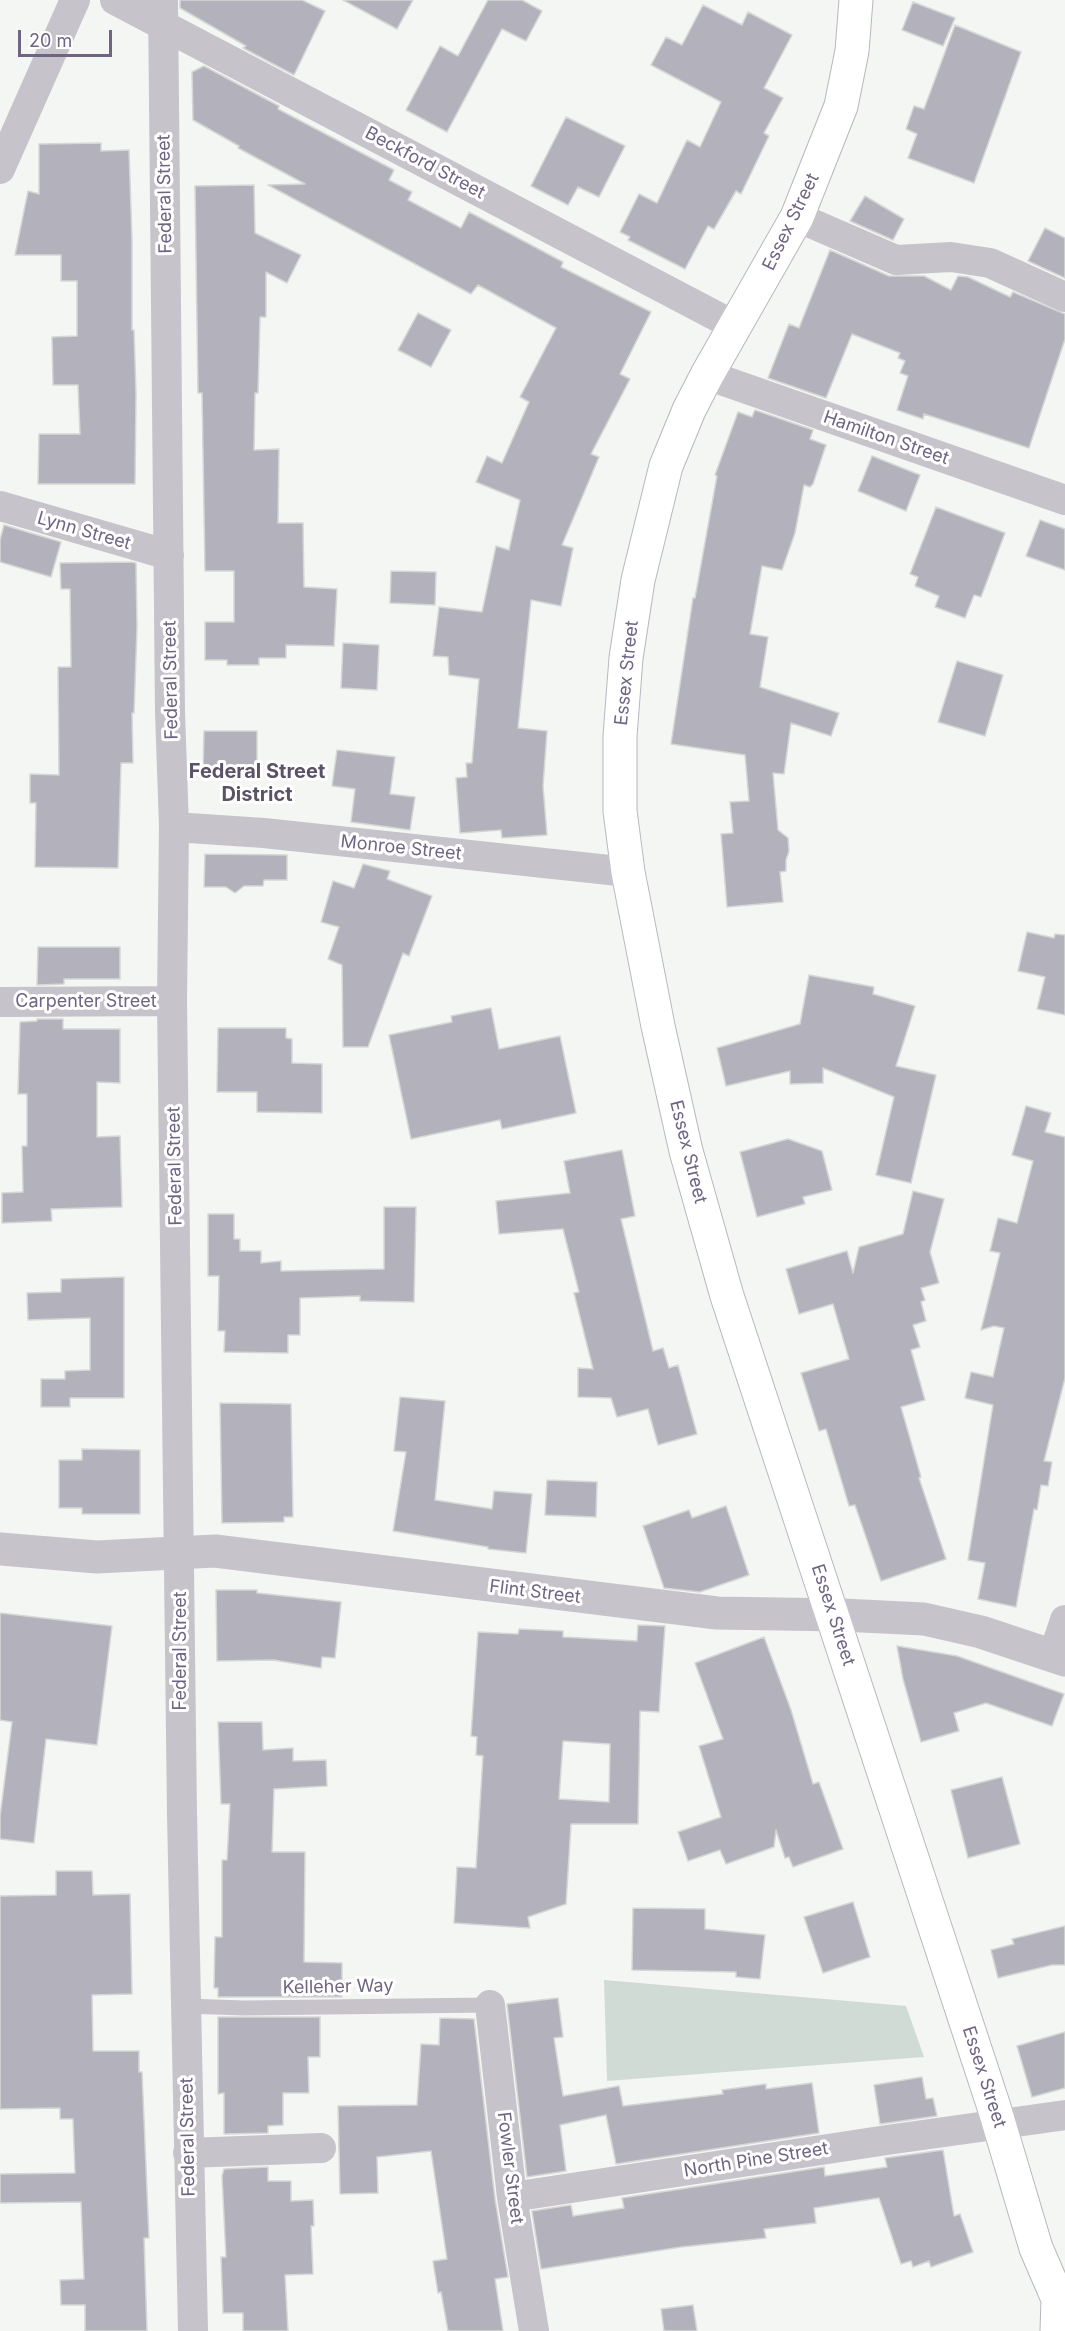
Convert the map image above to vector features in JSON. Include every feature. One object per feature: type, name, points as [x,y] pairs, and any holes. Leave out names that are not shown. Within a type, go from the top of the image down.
[{"type":"main road","name":"Essex Street","points":[[856,0],[852,51],[841,106],[797,217],[707,375],[689,410],[666,466],[640,568],[627,647],[621,736],[620,811],[628,872],[658,1026],[686,1151],[727,1296],[1000,2125],[1036,2248],[1062,2301],[1057,2331]]},
{"type":"street","points":[[0,169],[75,0]]},
{"type":"street","name":"Beckford Street","points":[[115,0],[163,13],[735,326]]},
{"type":"street","name":"Federal Street","points":[[163,13],[174,827],[172,1001],[181,1552],[185,2006],[193,2331]]},
{"type":"street","points":[[797,217],[897,260],[951,257],[990,263],[1065,297]]},
{"type":"street","name":"Hamilton Street","points":[[707,375],[1065,500]]},
{"type":"street","name":"Lynn Street","points":[[0,506],[169,555]]},
{"type":"street","name":"Monroe Street","points":[[174,827],[264,833],[628,872]]},
{"type":"street","name":"Carpenter Street","points":[[0,1002],[172,1001]]},
{"type":"street","name":"Flint Street","points":[[0,1549],[97,1557],[215,1551],[717,1613],[924,1619],[981,1632],[1059,1658]]},
{"type":"street","points":[[1059,1658],[1065,1620]]},
{"type":"street","name":"Fowler Street","points":[[490,2005],[512,2197],[534,2331]]},
{"type":"street","name":"North Pine Street","points":[[512,2197],[1065,2115]]},
{"type":"street","points":[[188,2153],[321,2148]]},
{"type":"lane","name":"Kelleher Way","points":[[185,2006],[244,2008],[490,2005]]},
{"type":"shaded area","points":[[604,1980],[906,2006],[924,2057],[607,2081]]},
{"type":"building","points":[[180,0],[302,0],[325,11],[294,75],[243,48],[246,46],[180,8]]},
{"type":"building","points":[[343,0],[413,0],[397,29]]},
{"type":"building","points":[[488,0],[522,0],[542,11],[526,41],[502,29],[447,132],[406,110],[440,46],[458,56]]},
{"type":"building","points":[[913,2],[955,18],[943,46],[902,30]]},
{"type":"building","points":[[703,5],[742,25],[748,12],[792,35],[764,88],[783,98],[764,133],[769,136],[741,194],[736,191],[714,229],[708,226],[685,269],[628,240],[630,237],[620,232],[639,194],[657,203],[687,140],[700,147],[721,102],[651,65],[666,37],[682,45]]},
{"type":"building","points":[[955,25],[1021,52],[974,183],[908,158],[917,134],[906,129],[914,106],[924,109]]},
{"type":"building","points":[[204,66],[279,106],[278,109],[394,170],[389,180],[412,192],[408,200],[461,228],[469,212],[563,262],[561,267],[651,312],[620,374],[630,379],[591,454],[599,457],[562,545],[573,548],[561,606],[531,600],[518,728],[547,731],[543,786],[547,835],[502,838],[501,830],[460,833],[456,778],[467,777],[466,763],[472,763],[479,679],[449,675],[448,657],[433,656],[439,607],[482,612],[496,546],[509,550],[520,500],[476,482],[487,456],[502,463],[529,402],[520,397],[556,328],[478,285],[471,294],[268,185],[305,184],[238,148],[239,146],[193,120],[192,72]]},
{"type":"building","points":[[566,117],[625,146],[599,197],[578,187],[568,205],[531,186]]},
{"type":"building","points":[[101,143],[101,151],[129,150],[132,330],[134,330],[136,394],[135,484],[38,484],[39,434],[80,434],[78,385],[53,385],[52,337],[77,336],[77,281],[61,281],[61,255],[15,255],[28,191],[39,194],[39,144]]},
{"type":"building","points":[[254,185],[255,233],[301,255],[287,283],[266,272],[266,317],[260,317],[254,450],[279,449],[278,523],[303,523],[304,587],[337,589],[334,646],[286,645],[286,658],[259,658],[259,665],[227,665],[227,660],[205,660],[205,622],[234,622],[234,571],[205,571],[202,393],[198,393],[195,186]]},
{"type":"building","points":[[865,196],[904,219],[893,240],[850,221]]},
{"type":"building","points":[[1045,228],[1065,238],[1065,278],[1028,261]]},
{"type":"building","points":[[830,250],[889,276],[924,276],[951,290],[958,276],[968,277],[1010,297],[1013,292],[1065,314],[1065,339],[1029,448],[924,414],[923,419],[897,410],[908,376],[900,373],[905,361],[898,358],[900,353],[852,334],[826,398],[768,378],[789,324],[799,328]]},
{"type":"building","points":[[418,313],[451,330],[431,367],[398,350]]},
{"type":"building","points":[[755,410],[813,430],[810,439],[826,445],[813,484],[810,487],[804,485],[795,533],[782,570],[762,566],[750,634],[768,637],[760,687],[839,713],[831,736],[791,723],[784,774],[773,773],[778,830],[788,838],[786,871],[780,872],[783,902],[727,907],[721,834],[733,833],[730,802],[749,801],[745,755],[671,744],[693,598],[695,598],[717,476],[715,475],[738,412],[752,417]]},
{"type":"building","points":[[872,456],[920,475],[906,511],[858,491]]},
{"type":"building","points":[[936,507],[1005,533],[981,597],[974,595],[965,618],[935,607],[939,596],[915,586],[918,577],[910,574]]},
{"type":"building","points":[[1040,520],[1065,529],[1065,570],[1026,556]]},
{"type":"building","points":[[4,525],[61,542],[51,577],[0,562],[0,540]]},
{"type":"building","points":[[60,563],[136,563],[137,627],[134,713],[132,713],[133,763],[121,763],[118,868],[35,867],[36,803],[30,803],[30,774],[59,775],[58,667],[71,667],[70,589],[61,589]]},
{"type":"building","points":[[391,571],[436,572],[435,605],[390,603]]},
{"type":"building","points":[[343,643],[379,645],[377,690],[341,688]]},
{"type":"building","points":[[957,661],[1003,675],[985,736],[938,722]]},
{"type":"building","points":[[204,731],[257,731],[257,771],[203,772]]},
{"type":"building","points":[[337,750],[395,757],[390,794],[415,797],[410,830],[351,822],[355,789],[332,786]]},
{"type":"building","points":[[205,854],[287,855],[287,880],[264,880],[263,886],[244,886],[235,893],[226,887],[204,887]]},
{"type":"building","points":[[363,864],[390,871],[387,879],[432,896],[409,956],[403,953],[368,1047],[343,1047],[342,965],[328,959],[339,927],[321,922],[333,881],[354,888]]},
{"type":"building","points":[[1027,932],[1054,938],[1055,934],[1065,935],[1065,1015],[1037,1009],[1045,977],[1018,971]]},
{"type":"building","points":[[38,947],[120,947],[120,979],[64,979],[64,984],[37,985]]},
{"type":"building","points":[[809,975],[874,987],[873,994],[915,1006],[896,1066],[936,1075],[911,1183],[876,1175],[894,1097],[823,1068],[823,1083],[790,1084],[790,1071],[726,1086],[717,1048],[800,1024]]},
{"type":"building","points":[[491,1008],[499,1049],[560,1036],[576,1113],[502,1129],[500,1120],[411,1139],[389,1035],[452,1022],[451,1016]]},
{"type":"building","points":[[37,1019],[63,1019],[63,1029],[120,1029],[120,1083],[97,1082],[97,1137],[120,1136],[122,1207],[51,1209],[52,1221],[2,1223],[2,1193],[23,1192],[22,1146],[27,1146],[27,1094],[18,1094],[20,1022],[37,1021]]},
{"type":"building","points":[[218,1028],[286,1028],[286,1038],[292,1039],[292,1063],[322,1064],[322,1113],[257,1112],[257,1092],[217,1092]]},
{"type":"building","points":[[1026,1106],[1051,1113],[1045,1132],[1065,1137],[1065,1378],[1044,1461],[1052,1462],[1048,1486],[1041,1485],[1037,1510],[1034,1509],[1016,1607],[978,1599],[985,1563],[968,1560],[993,1405],[965,1398],[971,1372],[993,1377],[1004,1328],[994,1326],[981,1330],[1000,1253],[990,1251],[998,1218],[1017,1223],[1033,1161],[1012,1155]]},
{"type":"building","points":[[788,1139],[822,1151],[832,1190],[803,1197],[805,1204],[757,1217],[740,1152]]},
{"type":"building","points":[[622,1150],[635,1216],[621,1219],[653,1351],[663,1348],[669,1368],[678,1365],[697,1434],[658,1445],[648,1409],[617,1417],[611,1398],[578,1397],[578,1368],[593,1369],[574,1293],[579,1292],[563,1229],[499,1234],[496,1201],[570,1193],[564,1161]]},
{"type":"building","points":[[913,1191],[944,1199],[930,1252],[939,1283],[921,1288],[925,1300],[921,1302],[926,1321],[913,1325],[920,1347],[911,1350],[925,1400],[901,1407],[921,1477],[919,1478],[946,1559],[881,1581],[855,1505],[849,1506],[826,1429],[819,1431],[801,1373],[849,1359],[833,1304],[799,1314],[786,1269],[847,1251],[853,1273],[859,1247],[903,1234]]},
{"type":"building","points":[[384,1207],[416,1207],[414,1302],[360,1301],[360,1296],[300,1298],[300,1335],[288,1335],[288,1353],[224,1352],[225,1331],[218,1331],[219,1276],[208,1276],[208,1214],[234,1214],[234,1239],[240,1239],[240,1251],[261,1251],[261,1263],[281,1261],[281,1271],[384,1269]]},
{"type":"building","points":[[124,1277],[124,1398],[70,1398],[70,1407],[41,1407],[41,1379],[65,1379],[65,1371],[90,1370],[90,1318],[28,1320],[27,1293],[61,1292],[61,1279]]},
{"type":"building","points":[[400,1397],[445,1401],[435,1500],[492,1509],[494,1491],[532,1494],[526,1553],[488,1549],[488,1547],[393,1531],[406,1452],[394,1451]]},
{"type":"building","points":[[220,1403],[291,1404],[293,1517],[284,1517],[284,1522],[222,1523]]},
{"type":"building","points":[[82,1449],[140,1450],[140,1514],[82,1514],[82,1508],[59,1508],[59,1460],[82,1460]]},
{"type":"building","points":[[547,1480],[597,1482],[596,1517],[545,1515]]},
{"type":"building","points":[[726,1506],[749,1575],[700,1592],[664,1588],[643,1526],[689,1510],[692,1518]]},
{"type":"building","points":[[216,1590],[257,1590],[257,1593],[341,1602],[335,1658],[322,1657],[321,1668],[274,1660],[217,1661]]},
{"type":"building","points":[[0,1613],[112,1626],[97,1745],[46,1739],[34,1843],[0,1839],[0,1817],[12,1722],[0,1720]]},
{"type":"building","points":[[638,1625],[665,1626],[659,1712],[640,1711],[638,1824],[571,1824],[566,1904],[528,1917],[530,1928],[454,1923],[457,1867],[476,1868],[483,1756],[476,1755],[477,1737],[471,1736],[478,1632],[518,1634],[519,1629],[563,1631],[563,1637],[637,1641]],"holes":[[[563,1741],[610,1744],[609,1802],[559,1799]]]},
{"type":"building","points":[[764,1637],[791,1710],[813,1784],[819,1782],[843,1849],[793,1867],[789,1857],[785,1858],[776,1830],[774,1847],[726,1864],[720,1850],[688,1861],[678,1832],[721,1817],[699,1746],[723,1739],[695,1663]]},
{"type":"building","points":[[897,1646],[957,1656],[1064,1694],[1052,1726],[986,1703],[954,1713],[959,1731],[921,1742],[903,1679]]},
{"type":"building","points":[[218,1722],[262,1722],[263,1750],[293,1748],[293,1761],[326,1760],[327,1786],[274,1789],[272,1852],[305,1852],[304,1962],[342,1963],[342,1997],[218,1997],[218,1988],[214,1988],[215,1937],[222,1937],[222,1860],[227,1860],[230,1804],[221,1804]]},
{"type":"building","points":[[1002,1777],[1020,1844],[968,1858],[951,1790]]},
{"type":"building","points":[[56,1871],[92,1871],[93,1895],[130,1894],[132,1994],[92,1995],[93,2051],[139,2051],[139,2072],[142,2072],[149,2238],[144,2238],[147,2331],[85,2331],[85,2305],[61,2305],[60,2280],[84,2279],[81,2202],[0,2203],[0,2174],[75,2173],[73,2119],[60,2119],[60,2108],[0,2109],[0,1896],[56,1895]]},
{"type":"building","points":[[853,1902],[870,1957],[823,1973],[804,1917]]},
{"type":"building","points":[[633,1908],[705,1909],[705,1929],[765,1935],[760,1979],[736,1977],[736,1972],[632,1970]]},
{"type":"building","points":[[1065,1926],[1065,1965],[1052,1965],[998,1978],[991,1950],[1014,1944],[1012,1939]]},
{"type":"building","points":[[558,1998],[563,2037],[554,2038],[563,2096],[619,2086],[623,2106],[723,2094],[722,2090],[766,2084],[766,2089],[812,2083],[819,2133],[616,2164],[606,2115],[560,2125],[566,2171],[527,2177],[507,2004]]},
{"type":"building","points":[[218,2017],[320,2017],[320,2057],[308,2057],[309,2093],[283,2093],[283,2125],[268,2126],[268,2133],[224,2134],[224,2093],[218,2094]]},
{"type":"building","points":[[440,2018],[474,2019],[495,2199],[508,2277],[495,2279],[503,2331],[448,2331],[441,2292],[438,2293],[433,2261],[447,2259],[431,2151],[377,2157],[378,2193],[340,2194],[338,2106],[417,2105],[421,2044],[439,2045]]},
{"type":"building","points":[[1065,2032],[1065,2088],[1032,2097],[1017,2046]]},
{"type":"building","points":[[922,2077],[926,2099],[933,2098],[937,2116],[880,2124],[874,2085]]},
{"type":"building","points":[[943,2150],[954,2216],[960,2214],[973,2252],[931,2267],[929,2261],[913,2267],[911,2261],[901,2264],[879,2198],[814,2208],[816,2223],[764,2229],[766,2238],[681,2247],[541,2269],[532,2211],[571,2205],[573,2216],[624,2208],[622,2198],[824,2167],[825,2176],[887,2167],[885,2158]]},
{"type":"building","points":[[268,2167],[268,2181],[291,2181],[291,2201],[313,2200],[314,2226],[311,2226],[313,2274],[285,2275],[288,2331],[243,2331],[243,2313],[223,2313],[221,2257],[226,2257],[222,2176],[224,2169]]},
{"type":"building","points":[[693,2305],[697,2331],[664,2331],[661,2309]]},
{"type":"district","name":"Federal Street District","points":[[257,784]]}]
